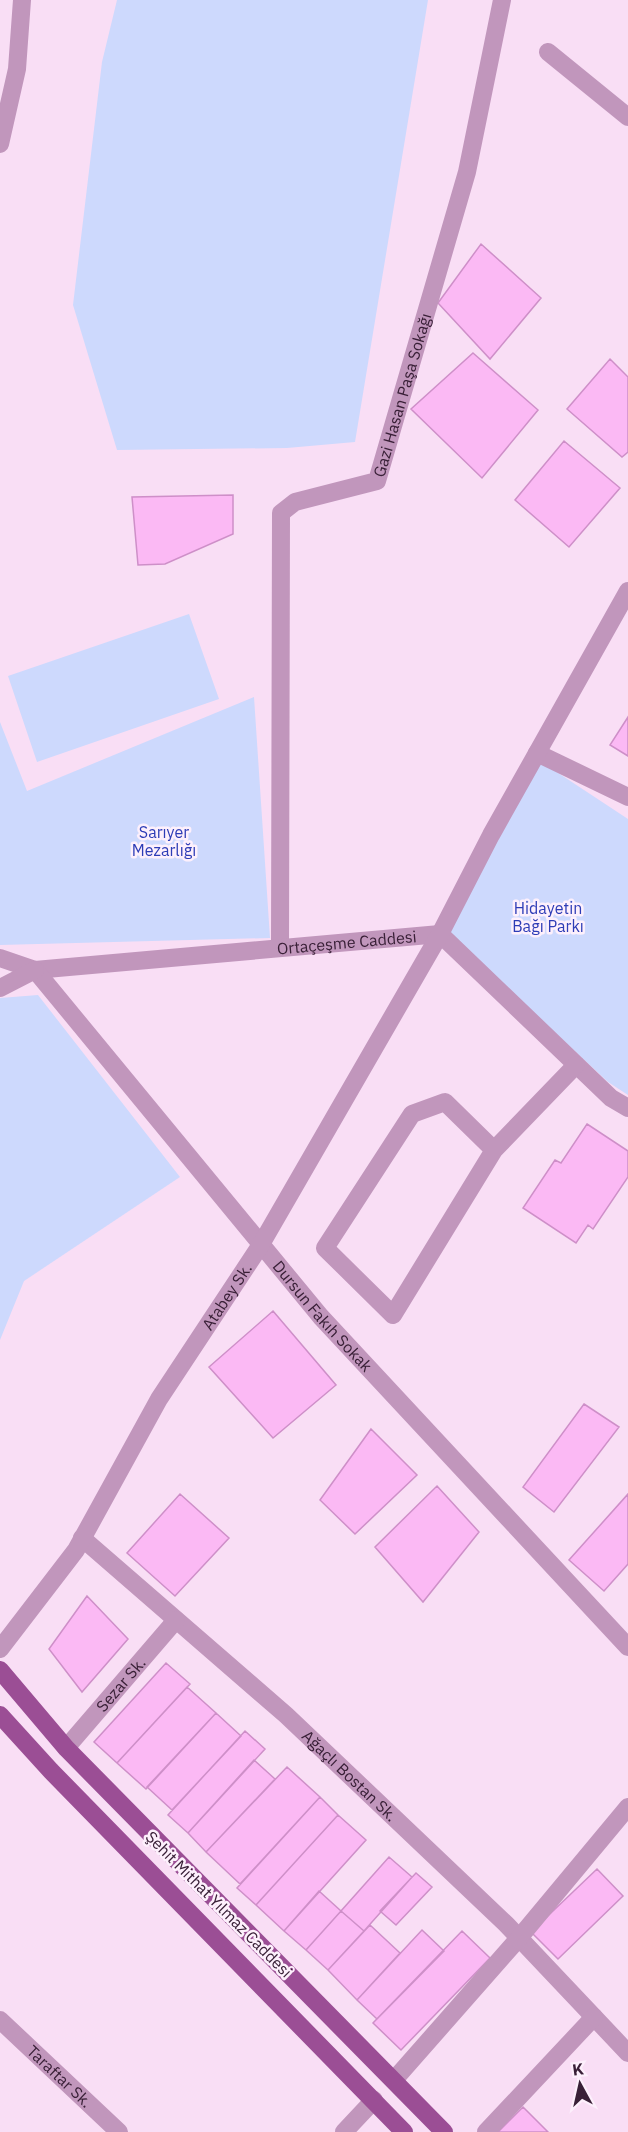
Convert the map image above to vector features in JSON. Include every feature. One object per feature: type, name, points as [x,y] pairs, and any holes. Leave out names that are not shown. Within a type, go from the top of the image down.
[{"type":"main road","name":"Şehit Mithat Yılmaz Caddesi","points":[[0,1670],[66,1748],[444,2132]]},
{"type":"main road","name":"Şehit Mithat Yılmaz Caddesi","points":[[0,1715],[51,1771],[404,2132]]},
{"type":"street","points":[[0,144],[17,69],[22,0]]},
{"type":"street","name":"Gazi Hasan Paşa Sokağı","points":[[280,947],[281,513],[295,502],[377,481],[467,172],[502,0]]},
{"type":"street","points":[[548,52],[628,117]]},
{"type":"street","name":"Atabey Sk.","points":[[0,1649],[82,1538],[159,1399],[260,1246],[440,934],[537,753],[628,591]]},
{"type":"street","points":[[537,753],[628,797]]},
{"type":"street","name":"Ortaçeşme Caddesi","points":[[0,958],[35,970],[440,934],[611,1098],[628,1108]]},
{"type":"street","points":[[0,988],[35,970]]},
{"type":"street","name":"Dursun Fakıh Sokak","points":[[35,970],[260,1246],[321,1317],[628,1647]]},
{"type":"street","points":[[494,1150],[445,1102],[412,1114],[325,1248],[393,1315],[494,1150],[576,1065]]},
{"type":"street","name":"Ağaçlı Bostan Sk.","points":[[82,1538],[286,1716],[519,1938],[628,2053]]},
{"type":"street","name":"Sezar Sk.","points":[[66,1748],[176,1620]]},
{"type":"street","points":[[394,2080],[519,1938],[628,1807]]},
{"type":"street","points":[[486,2132],[594,2017]]},
{"type":"street","name":"Taraftar Sk.","points":[[0,2020],[119,2132]]},
{"type":"street","points":[[344,2132],[374,2100]]},
{"type":"green space","points":[[117,0],[428,0],[355,442],[287,448],[117,450],[73,305],[102,62]]},
{"type":"green space","points":[[189,614],[219,699],[37,762],[8,676]]},
{"type":"green space","name":"Sarıyer Mezarlığı","points":[[254,697],[270,938],[0,945],[0,722],[27,791]]},
{"type":"green space","name":"Hidayetin Bağı Parkı","points":[[540,761],[628,819],[628,1095],[608,1082],[448,933]]},
{"type":"green space","points":[[38,995],[180,1177],[24,1281],[0,1340],[0,998]]},
{"type":"building","points":[[481,244],[541,298],[490,359],[438,303]]},
{"type":"building","points":[[473,353],[538,410],[482,478],[411,409]]},
{"type":"building","points":[[610,359],[628,377],[628,452],[622,457],[567,409]]},
{"type":"building","points":[[564,441],[620,488],[569,547],[515,500]]},
{"type":"building","points":[[233,495],[233,534],[165,564],[138,565],[132,497]]},
{"type":"building","points":[[628,717],[628,756],[610,745]]},
{"type":"building","points":[[587,1124],[628,1151],[628,1177],[593,1229],[588,1225],[576,1243],[523,1208],[555,1160],[561,1163]]},
{"type":"building","points":[[273,1311],[336,1385],[273,1438],[209,1367]]},
{"type":"building","points":[[584,1404],[619,1427],[554,1512],[523,1487]]},
{"type":"building","points":[[371,1429],[417,1475],[355,1534],[320,1500]]},
{"type":"building","points":[[437,1486],[479,1532],[423,1602],[375,1547]]},
{"type":"building","points":[[180,1494],[229,1538],[175,1596],[127,1553]]},
{"type":"building","points":[[628,1494],[628,1564],[604,1591],[569,1560]]},
{"type":"building","points":[[87,1596],[128,1639],[82,1692],[49,1649]]},
{"type":"building","points":[[166,1663],[190,1684],[117,1763],[94,1742]]},
{"type":"building","points":[[187,1687],[216,1713],[146,1789],[117,1763]]},
{"type":"building","points":[[216,1713],[241,1736],[172,1810],[147,1787]]},
{"type":"building","points":[[245,1731],[265,1749],[188,1833],[168,1815]]},
{"type":"building","points":[[254,1760],[275,1779],[206,1852],[188,1833]]},
{"type":"building","points":[[287,1767],[320,1797],[240,1884],[206,1852]]},
{"type":"building","points":[[320,1797],[338,1815],[256,1905],[237,1888]]},
{"type":"building","points":[[338,1815],[366,1840],[284,1931],[256,1905]]},
{"type":"building","points":[[389,1857],[412,1877],[364,1931],[341,1911]]},
{"type":"building","points":[[597,1869],[623,1896],[558,1959],[531,1932]]},
{"type":"building","points":[[416,1873],[432,1887],[396,1925],[380,1911]]},
{"type":"building","points":[[319,1891],[341,1911],[306,1950],[284,1931]]},
{"type":"building","points":[[341,1911],[364,1931],[328,1970],[306,1950]]},
{"type":"building","points":[[370,1925],[400,1953],[357,2000],[328,1970]]},
{"type":"building","points":[[422,1930],[444,1951],[377,2019],[357,2000]]},
{"type":"building","points":[[462,1931],[490,1958],[401,2050],[373,2023]]},
{"type":"building","points":[[523,2107],[548,2132],[498,2132]]}]
